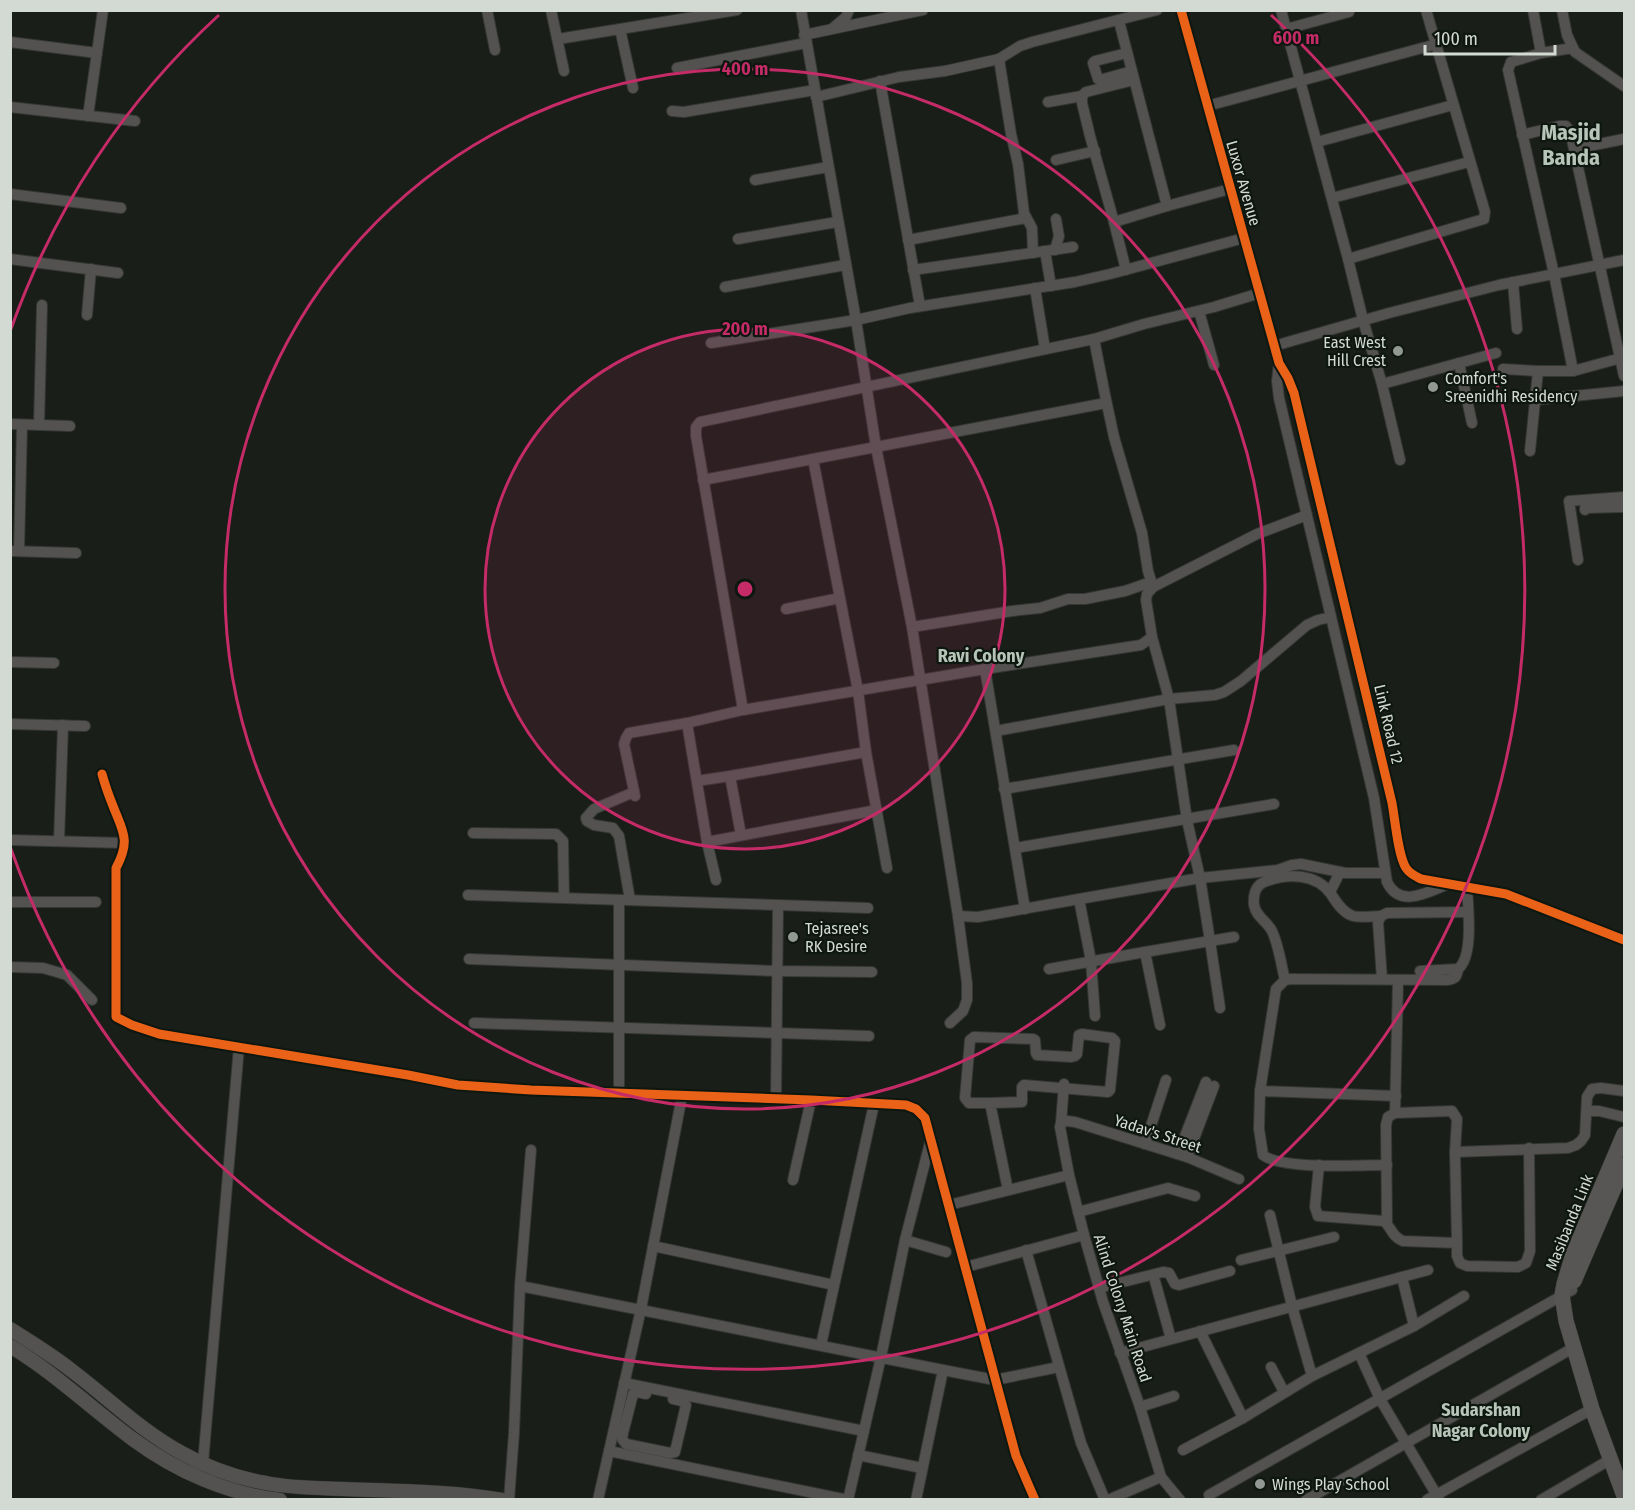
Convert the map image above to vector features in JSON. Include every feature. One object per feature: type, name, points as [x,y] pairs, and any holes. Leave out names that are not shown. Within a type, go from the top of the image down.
[{"type":"main road","name":"Masibanda Link","points":[[1624,1134],[1583,1244],[1567,1274],[1566,1321],[1592,1409],[1618,1463],[1624,1496]]},
{"type":"main road","points":[[1583,1244],[1624,1165]]},
{"type":"main road","points":[[1567,1292],[1618,1463]]},
{"type":"street","points":[[88,116],[103,10]]},
{"type":"street","points":[[487,10],[495,50]]},
{"type":"street","points":[[551,10],[564,71]]},
{"type":"street","points":[[558,39],[737,10]]},
{"type":"street","points":[[801,10],[876,447],[912,627],[958,916],[967,983],[967,1000],[963,1011],[951,1023]]},
{"type":"street","points":[[831,29],[846,17],[849,10]]},
{"type":"street","points":[[677,68],[805,39],[865,16],[923,10]]},
{"type":"street","points":[[672,111],[684,112],[816,93],[899,76],[945,71],[999,59],[1020,46],[1032,42],[1156,10]]},
{"type":"street","name":"Luxor Avenue","points":[[1181,10],[1278,363]]},
{"type":"street","points":[[1281,10],[1382,384],[1400,460]]},
{"type":"street","points":[[1348,259],[1484,219],[1485,212],[1426,10]]},
{"type":"street","points":[[1533,10],[1541,53]]},
{"type":"street","points":[[1562,10],[1567,35],[1575,52],[1624,86]]},
{"type":"street","points":[[1286,29],[1349,12]]},
{"type":"street","points":[[1119,21],[1125,53],[1167,206]]},
{"type":"street","points":[[620,29],[633,88]]},
{"type":"street","points":[[10,42],[97,53]]},
{"type":"street","points":[[1207,106],[1437,44]]},
{"type":"street","points":[[1573,48],[1541,53],[1511,62],[1508,70],[1554,274],[1573,371]]},
{"type":"street","points":[[1125,53],[1093,63],[1100,80],[1131,75]]},
{"type":"street","points":[[999,59],[1026,218],[1032,228],[1033,253]]},
{"type":"street","points":[[1048,102],[1082,96],[1086,92],[1131,75]]},
{"type":"street","points":[[880,81],[920,306]]},
{"type":"street","points":[[1082,96],[1126,270]]},
{"type":"street","points":[[1317,141],[1453,105]]},
{"type":"street","points":[[10,107],[135,121]]},
{"type":"street","points":[[1522,135],[1559,126],[1566,126],[1570,131],[1624,376]]},
{"type":"street","points":[[1574,149],[1624,139]]},
{"type":"street","points":[[1056,160],[1095,151]]},
{"type":"street","points":[[1332,198],[1469,162]]},
{"type":"street","points":[[755,180],[828,167]]},
{"type":"street","points":[[1114,222],[1230,189]]},
{"type":"street","points":[[10,194],[121,208]]},
{"type":"street","points":[[908,240],[1026,218]]},
{"type":"street","points":[[1051,286],[1050,251],[1059,236],[1056,219]]},
{"type":"street","points":[[738,239],[837,222]]},
{"type":"street","points":[[711,343],[856,320],[920,306],[1051,286],[1126,270],[1244,238]]},
{"type":"street","points":[[913,270],[1073,247]]},
{"type":"street","points":[[10,259],[118,273]]},
{"type":"street","points":[[1274,346],[1363,320],[1513,282],[1624,260]]},
{"type":"street","points":[[725,287],[845,266]]},
{"type":"street","points":[[87,315],[90,269]]},
{"type":"street","points":[[1513,282],[1517,329]]},
{"type":"street","points":[[1035,288],[1045,349]]},
{"type":"street","points":[[743,710],[696,436],[696,427],[700,422],[1094,339],[1260,293]]},
{"type":"street","points":[[39,425],[42,305]]},
{"type":"street","points":[[1199,311],[1214,365]]},
{"type":"street","points":[[1094,339],[1114,437],[1142,533],[1152,584],[1146,600],[1152,637],[1169,699],[1187,820],[1200,878],[1220,1008]]},
{"type":"street","points":[[1382,384],[1496,353]]},
{"type":"street","points":[[1503,369],[1573,371],[1621,358]]},
{"type":"street","name":"Link Road 12","points":[[1278,363],[1279,398],[1374,798],[1385,873],[1391,891],[1400,896],[1410,897],[1423,894],[1448,884]]},
{"type":"street","name":"Link Road 12","points":[[1278,363],[1294,393],[1392,803],[1405,867],[1421,879],[1506,894],[1624,940]]},
{"type":"street","points":[[1459,363],[1472,423]]},
{"type":"street","points":[[1530,451],[1538,371]]},
{"type":"street","points":[[1534,400],[1624,391]]},
{"type":"street","points":[[703,480],[1106,403]]},
{"type":"street","points":[[10,424],[70,426]]},
{"type":"street","points":[[22,425],[16,486],[15,551],[76,553]]},
{"type":"street","points":[[813,459],[858,691],[866,752],[887,868]]},
{"type":"street","points":[[1585,506],[1624,497]]},
{"type":"street","points":[[1578,560],[1569,501],[1585,506],[1624,507]]},
{"type":"street","points":[[912,627],[1040,608],[1068,599],[1085,599],[1152,584],[1257,534],[1307,515]]},
{"type":"street","points":[[786,609],[840,598]]},
{"type":"street","points":[[996,731],[1169,699],[1215,695],[1224,692],[1241,681],[1307,625],[1331,617]]},
{"type":"street","points":[[619,1094],[619,964],[624,900],[619,836],[613,828],[594,825],[586,818],[594,809],[634,794],[624,744],[629,733],[743,710],[1141,645],[1152,637]]},
{"type":"street","points":[[10,662],[54,663]]},
{"type":"street","points":[[985,669],[1025,909]]},
{"type":"street","points":[[687,723],[707,842],[716,880]]},
{"type":"street","points":[[10,724],[85,726]]},
{"type":"street","points":[[59,841],[63,725]]},
{"type":"street","points":[[1004,789],[1234,750]]},
{"type":"street","points":[[697,781],[866,752]]},
{"type":"street","points":[[102,774],[113,807],[124,830],[123,854],[116,868],[116,1017],[132,1025],[159,1034],[458,1085],[619,1094],[811,1100],[906,1105],[916,1109],[925,1118],[1016,1456],[1035,1500]]},
{"type":"street","points":[[730,776],[741,835]]},
{"type":"street","points":[[1015,848],[1274,804]]},
{"type":"street","points":[[707,842],[877,810]]},
{"type":"street","points":[[473,833],[556,834],[563,841],[564,898]]},
{"type":"street","points":[[10,840],[124,843]]},
{"type":"street","points":[[958,916],[978,917],[1200,878],[1278,870],[1301,864],[1357,874],[1385,873]]},
{"type":"street","points":[[1317,881],[1324,868]]},
{"type":"street","points":[[1330,892],[1340,872]]},
{"type":"street","points":[[1285,980],[1273,933],[1256,912],[1255,892],[1257,886],[1263,883],[1278,878],[1304,877],[1321,882],[1341,908],[1353,916],[1381,916],[1387,913],[1468,912]]},
{"type":"street","points":[[1387,1165],[1318,1165],[1268,1159],[1263,1155],[1258,1129],[1260,1090],[1276,989],[1285,980],[1451,980],[1457,975],[1467,954],[1467,887]]},
{"type":"street","points":[[468,895],[868,908]]},
{"type":"street","points":[[1080,899],[1091,961],[1095,1016]]},
{"type":"street","points":[[10,902],[96,902]]},
{"type":"street","points":[[776,1099],[777,906]]},
{"type":"street","points":[[1381,916],[1378,922],[1382,979]]},
{"type":"street","points":[[1048,969],[1234,937]]},
{"type":"street","points":[[1145,952],[1160,1025]]},
{"type":"street","points":[[469,959],[777,971],[872,972]]},
{"type":"street","points":[[10,967],[43,968],[67,975],[92,1000]]},
{"type":"street","points":[[1420,971],[1458,969]]},
{"type":"street","points":[[1395,1113],[1398,981]]},
{"type":"street","points":[[474,1023],[869,1036]]},
{"type":"street","points":[[1079,1035],[1112,1038],[1115,1041],[1110,1090],[1104,1093],[1064,1086],[1024,1085],[1022,1102],[990,1103],[969,1103],[965,1098],[970,1040],[974,1037],[1033,1039],[1037,1055],[1071,1057],[1077,1054],[1079,1035]]},
{"type":"street","points":[[203,1462],[238,1047]]},
{"type":"street","points":[[1146,1144],[1166,1080]]},
{"type":"street","points":[[1183,1156],[1210,1084]]},
{"type":"street","name":"Alind Colony Main Road","points":[[1064,1086],[1064,1122],[1060,1127],[1084,1235],[1161,1477],[1180,1500]]},
{"type":"street","points":[[1455,1152],[1568,1148],[1576,1145],[1585,1136],[1587,1097],[1592,1089],[1624,1091]]},
{"type":"street","points":[[1260,1090],[1396,1096]]},
{"type":"street","points":[[597,1500],[609,1451],[618,1432],[625,1404],[624,1383],[641,1309],[682,1096]]},
{"type":"street","points":[[793,1180],[811,1100]]},
{"type":"street","points":[[990,1103],[1008,1190]]},
{"type":"street","points":[[821,1345],[874,1104]]},
{"type":"street","points":[[1387,1224],[1386,1125],[1388,1117],[1395,1113],[1452,1111],[1457,1119],[1455,1152],[1457,1256],[1460,1263],[1467,1266],[1518,1267],[1526,1263],[1530,1251],[1529,1148]]},
{"type":"street","points":[[1587,1111],[1599,1111],[1624,1118]]},
{"type":"street","name":"Yadav's Street","points":[[1064,1122],[1075,1122],[1183,1156],[1239,1179]]},
{"type":"street","points":[[609,1451],[848,1500],[905,1240],[931,1138]]},
{"type":"street","points":[[509,1500],[520,1286],[531,1150]]},
{"type":"street","points":[[1318,1165],[1315,1207],[1318,1215],[1384,1221],[1393,1235],[1403,1241],[1457,1243]]},
{"type":"street","points":[[950,1205],[1069,1175]]},
{"type":"street","points":[[1078,1212],[1168,1188],[1196,1196]]},
{"type":"street","points":[[1270,1215],[1312,1376]]},
{"type":"street","points":[[966,1267],[1084,1235]]},
{"type":"street","points":[[1241,1260],[1334,1237]]},
{"type":"street","points":[[905,1240],[946,1252]]},
{"type":"street","points":[[653,1246],[834,1285]]},
{"type":"street","points":[[1026,1250],[1081,1443],[1107,1500],[1161,1477]]},
{"type":"street","points":[[1120,1353],[1428,1270]]},
{"type":"street","points":[[1099,1288],[1167,1272],[1170,1273],[1175,1284],[1179,1285],[1230,1272]]},
{"type":"street","points":[[1402,1276],[1414,1326]]},
{"type":"street","points":[[1155,1281],[1171,1340]]},
{"type":"street","points":[[520,1286],[995,1380],[1059,1367]]},
{"type":"street","points":[[1209,1495],[1567,1292]]},
{"type":"street","points":[[1182,1450],[1243,1418],[1312,1376],[1414,1326],[1464,1296]]},
{"type":"street","points":[[10,1329],[72,1370],[143,1428],[181,1453],[203,1462],[262,1498],[280,1500]]},
{"type":"street","points":[[1200,1331],[1243,1418]]},
{"type":"street","points":[[10,1346],[63,1382],[144,1446],[174,1466],[220,1486],[233,1482],[265,1483],[297,1487],[424,1492],[502,1500]]},
{"type":"street","points":[[1306,1500],[1574,1348]]},
{"type":"street","points":[[1359,1353],[1380,1399],[1434,1498],[1592,1409]]},
{"type":"street","points":[[1271,1367],[1284,1392]]},
{"type":"street","points":[[916,1500],[943,1370]]},
{"type":"street","points":[[624,1383],[864,1431]]},
{"type":"street","points":[[618,1432],[626,1444],[675,1452],[686,1405],[682,1401],[637,1392],[625,1404]]},
{"type":"street","points":[[1140,1407],[1174,1396]]},
{"type":"street","points":[[858,1455],[922,1468]]},
{"type":"street","points":[[1541,1500],[1618,1463]]},
{"type":"cycle path","points":[[1181,10],[1279,363],[1294,393],[1392,803],[1403,862],[1409,872],[1421,879],[1506,894],[1624,940]]},
{"type":"cycle path","points":[[102,774],[124,836],[123,850],[116,868],[116,1017],[132,1025],[159,1034],[458,1085],[531,1090],[811,1100],[906,1105],[916,1109],[925,1118],[1016,1456],[1035,1500]]},
{"type":"place","name":"East West Hill Crest","points":[[1398,351]]},
{"type":"place","name":"Comfort's Sreenidhi Residency","points":[[1433,387]]},
{"type":"place","name":"Tejasree's RK Desire","points":[[793,937]]},
{"type":"place","name":"Wings Play School","points":[[1260,1484]]},
{"type":"district","name":"Masjid Banda","points":[[1571,144]]},
{"type":"district","name":"Ravi Colony","points":[[981,656]]},
{"type":"district","name":"Sudarshan Nagar Colony","points":[[1481,1420]]}]
